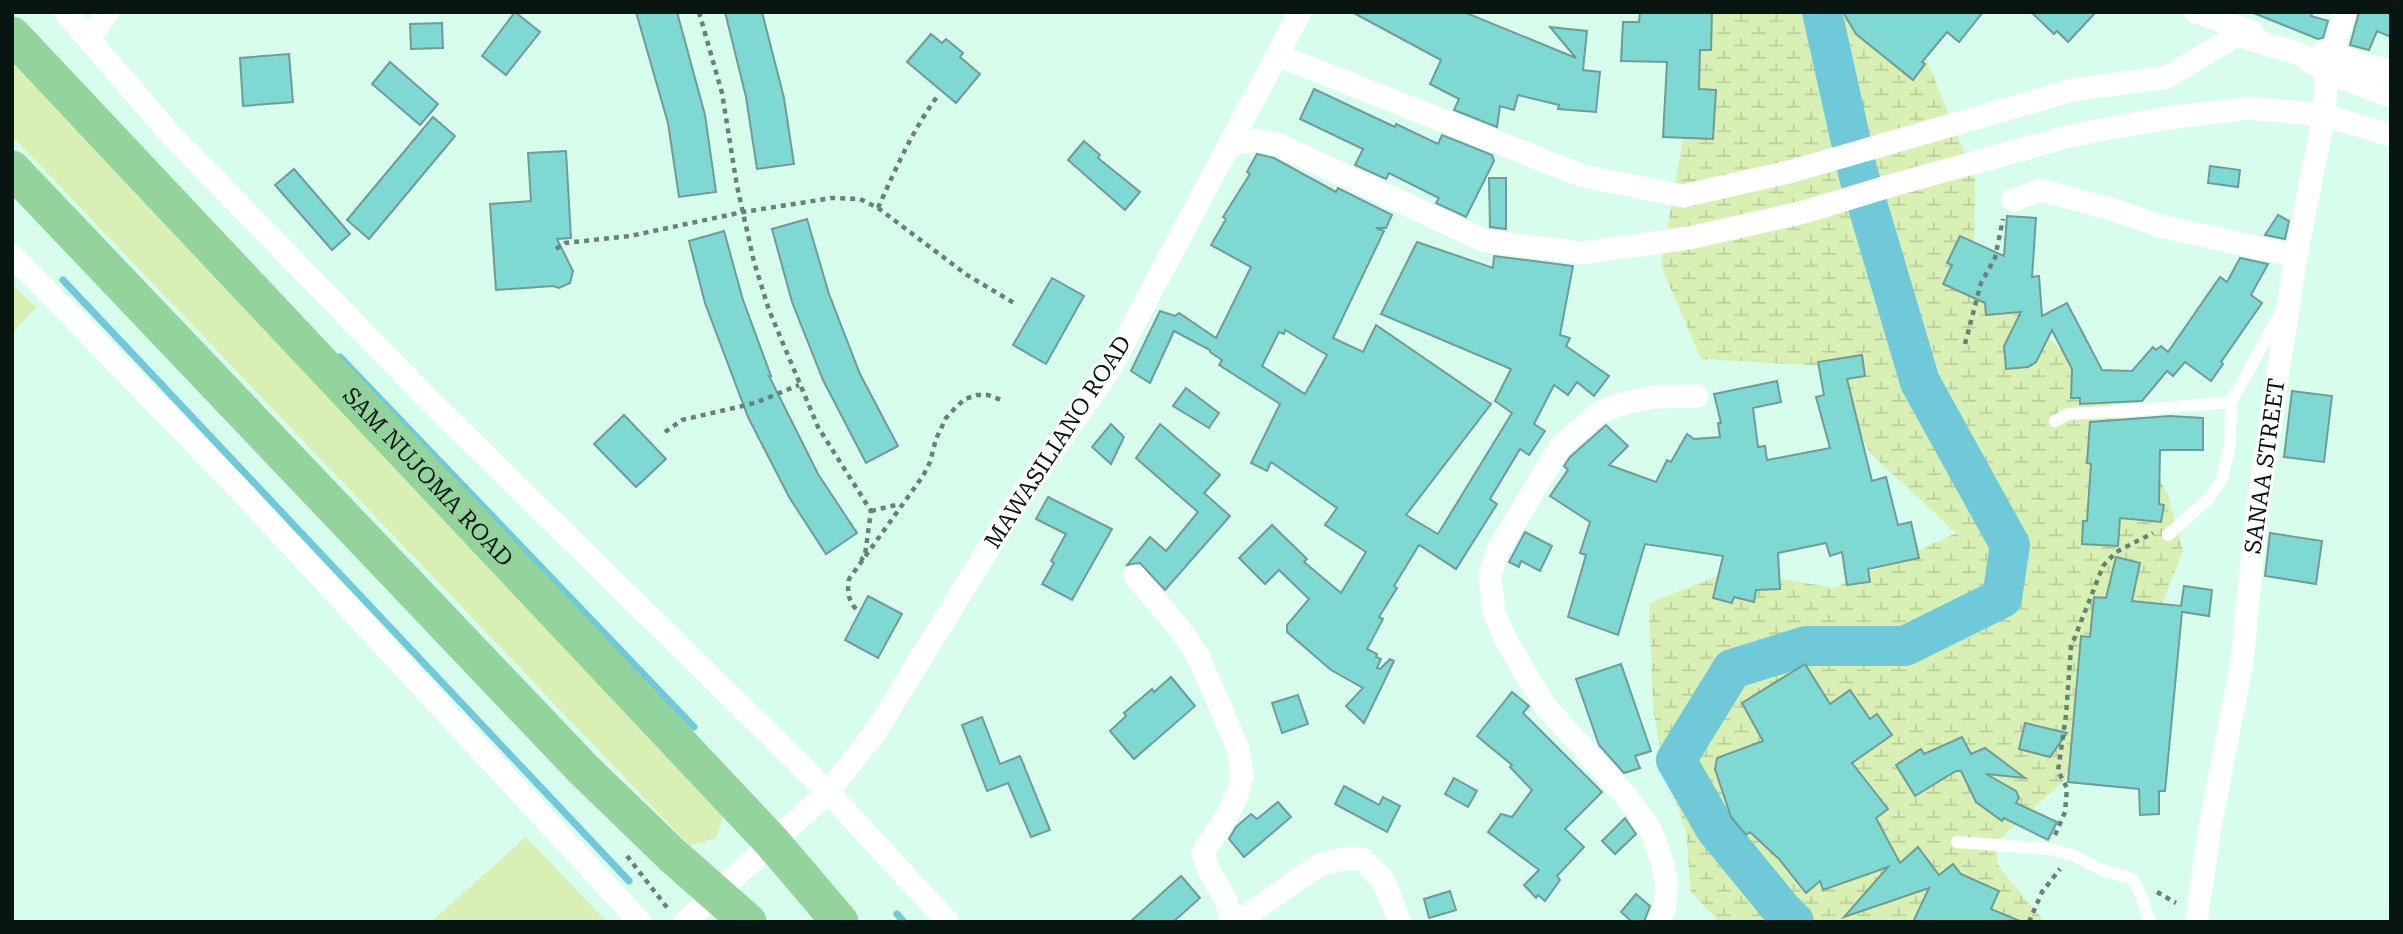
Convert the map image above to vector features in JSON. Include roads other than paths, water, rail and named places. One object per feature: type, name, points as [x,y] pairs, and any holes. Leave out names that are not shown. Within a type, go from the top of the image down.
[{"type":"main road","name":"SAM NUJOMA ROAD","points":[[12,35],[772,842],[840,922]]},
{"type":"main road","points":[[12,169],[583,769],[672,855],[748,922]]},
{"type":"street","points":[[65,12],[172,136],[420,391],[828,792],[948,922]]},
{"type":"street","points":[[88,38],[108,12]]},
{"type":"street","name":"MAWASILIANO ROAD","points":[[685,922],[828,792],[874,734],[1019,499],[1108,372],[1300,12]]},
{"type":"street","points":[[2196,12],[2331,63],[2391,96]]},
{"type":"street","name":"SANAA STREET","points":[[2197,919],[2210,827],[2242,662],[2257,510],[2296,256],[2324,115],[2331,63],[2345,12]]},
{"type":"street","points":[[1277,55],[1583,176],[1683,196],[1789,172],[2073,90],[2167,77],[2237,35],[2331,63],[2391,71]]},
{"type":"street","points":[[1229,145],[1257,140],[1279,145],[1485,241],[1583,253],[1689,238],[1804,212],[2074,135],[2167,118],[2250,108],[2324,115],[2391,135]]},
{"type":"street","points":[[2013,200],[2041,190],[2105,207],[2160,226],[2296,256]]},
{"type":"street","points":[[12,255],[242,492],[640,922]]},
{"type":"street","points":[[1658,922],[1664,910],[1667,888],[1663,865],[1651,831],[1627,797],[1584,752],[1539,696],[1507,642],[1494,613],[1490,575],[1497,550],[1559,448],[1598,413],[1653,397],[1697,396]]},
{"type":"street","points":[[1135,576],[1179,628],[1198,656],[1238,748],[1242,776],[1236,797],[1203,852],[1208,869],[1226,900],[1234,922],[1319,865],[1343,859],[1363,859],[1383,880],[1400,922]]},
{"type":"lane","points":[[2168,535],[2207,499],[2221,481],[2230,446],[2231,402],[2290,296]]},
{"type":"lane","points":[[2055,421],[2068,414],[2231,402]]},
{"type":"lane","points":[[1957,842],[2050,849],[2072,855],[2102,870],[2131,878],[2139,890],[2150,922]]},
{"type":"waterway","points":[[1794,922],[1715,828],[1676,760],[1732,669],[1806,646],[1905,646],[2002,598],[2010,545],[1920,382],[1858,173],[1822,12]]},
{"type":"waterway","points":[[63,280],[629,881]]},
{"type":"waterway","points":[[340,357],[694,727]]},
{"type":"waterway","points":[[897,914],[904,922]]}]
